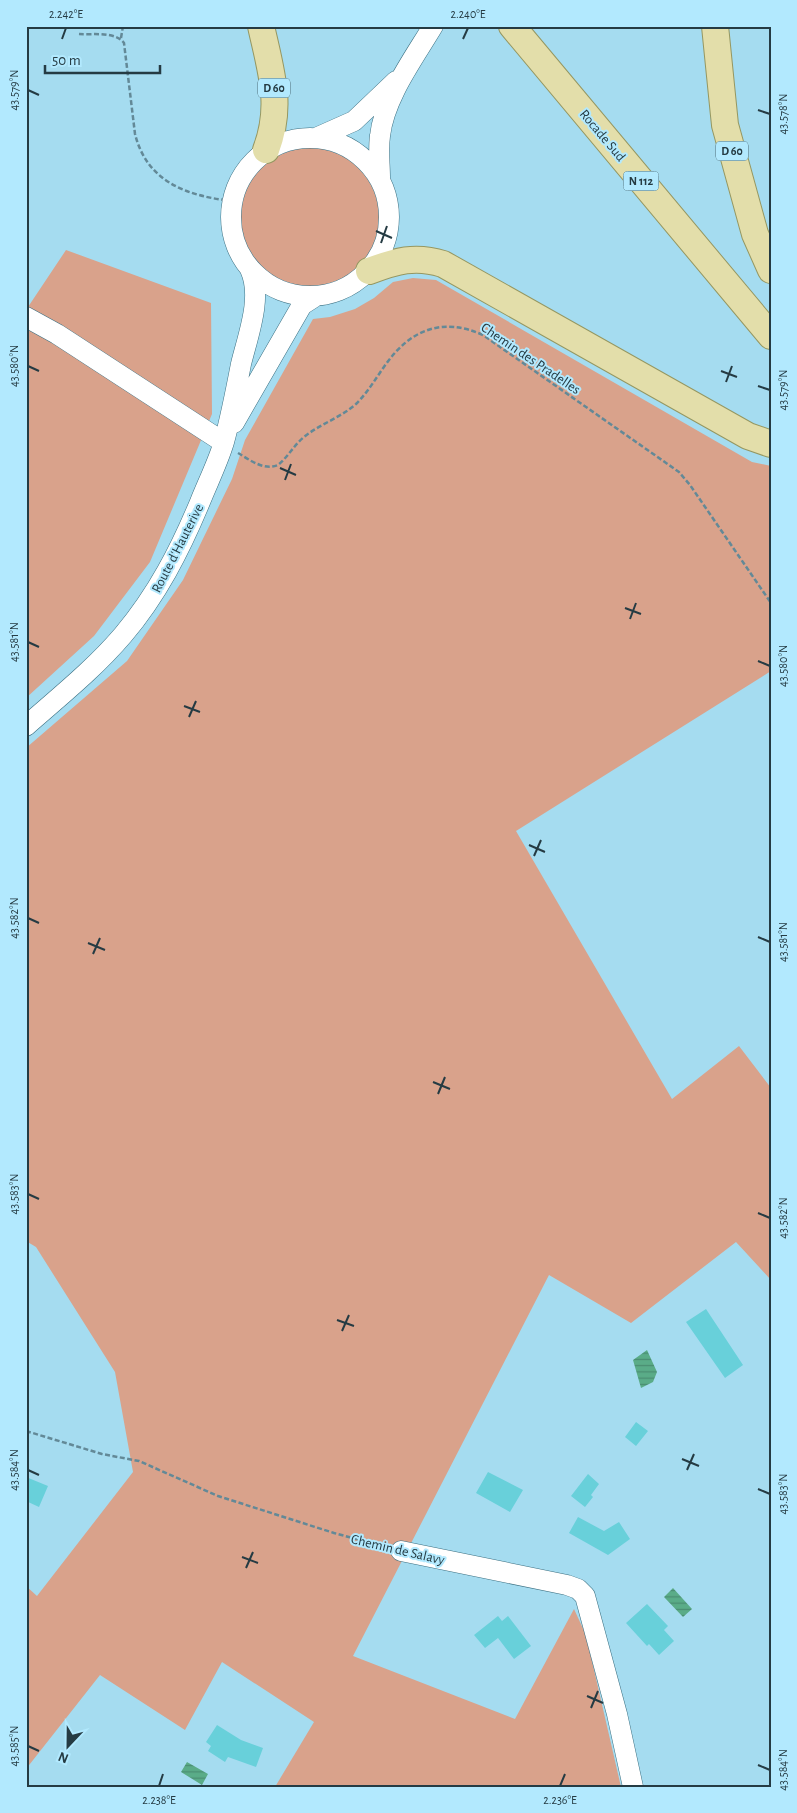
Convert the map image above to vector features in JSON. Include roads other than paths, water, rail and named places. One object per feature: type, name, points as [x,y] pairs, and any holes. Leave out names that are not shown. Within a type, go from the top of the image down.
[{"type":"main road","name":"D 60","points":[[261,26],[274,82],[276,100],[273,127],[266,150]]},
{"type":"main road","name":"Rocade Sud","points":[[512,26],[771,336]]},
{"type":"main road","name":"D 60","points":[[715,26],[725,125],[755,234],[771,270]]},
{"type":"main road","points":[[369,271],[405,260],[430,260],[444,264],[748,436],[771,444]]},
{"type":"street","name":"Route d'Hauterive","points":[[380,178],[380,137],[382,126],[403,74],[433,26]]},
{"type":"street","name":"Route d'Hauterive","points":[[223,442],[253,314],[256,288],[255,279],[240,254],[233,237],[230,219],[232,201],[238,182],[250,164],[266,150],[282,142],[318,137],[334,132],[354,121],[403,74]]},
{"type":"street","name":"Route d'Hauterive","points":[[250,269],[268,285],[291,294],[316,296],[336,292],[354,284],[369,271],[380,255],[388,236],[390,216],[388,197],[380,178],[364,158],[343,144],[318,137]]},
{"type":"street","name":"Route d'Hauterive","points":[[26,726],[104,656],[132,624],[154,594],[168,572],[188,529],[223,442],[302,305],[316,296]]},
{"type":"street","points":[[26,317],[57,334],[223,442]]},
{"type":"street","name":"Chemin de Salavy","points":[[401,1551],[567,1585],[582,1592],[585,1596],[617,1714],[633,1787]]}]
